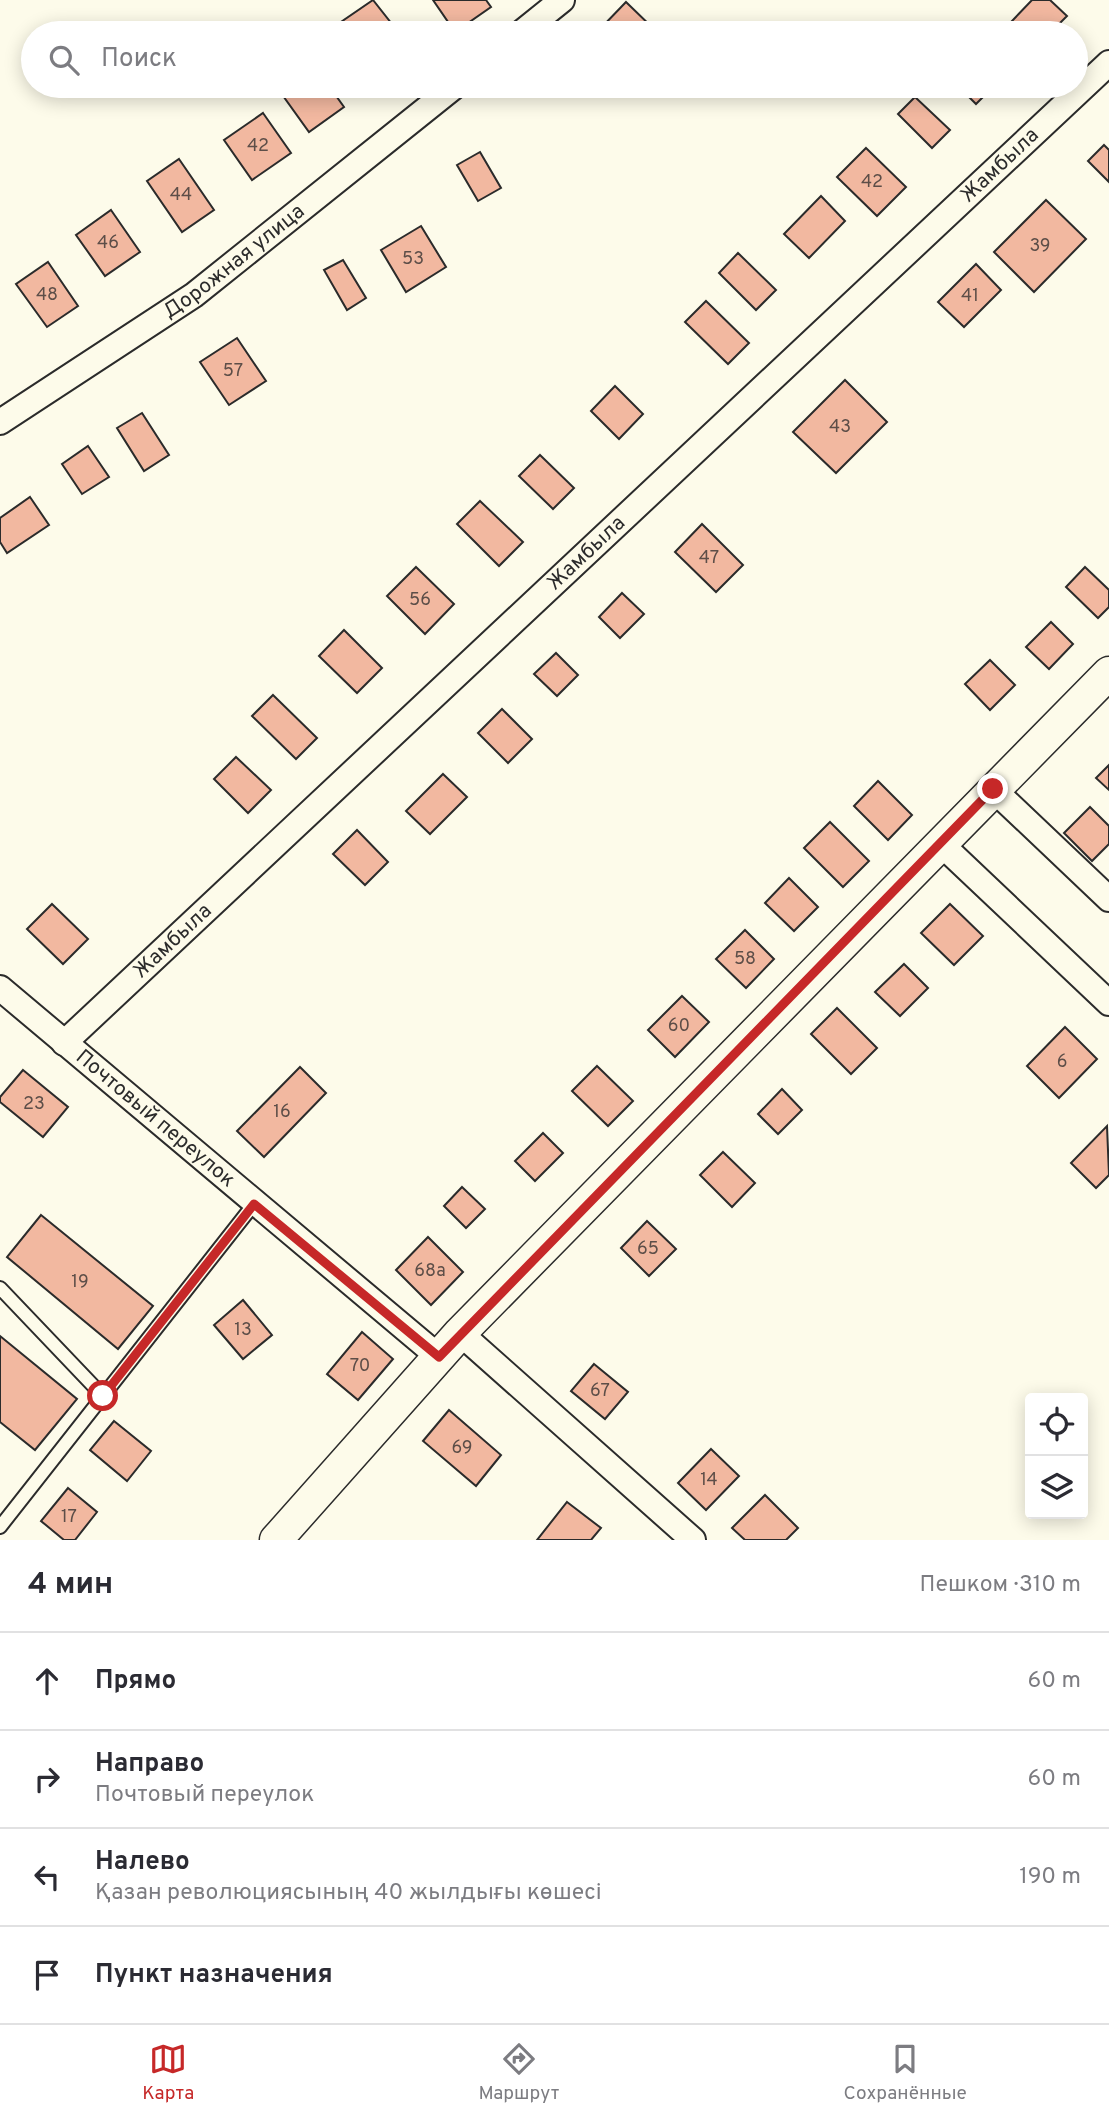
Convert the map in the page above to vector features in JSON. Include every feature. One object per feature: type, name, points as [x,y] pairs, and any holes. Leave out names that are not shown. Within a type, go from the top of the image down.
[{"type":"street","points":[[536,21],[562,0]]},
{"type":"street","name":"Жамбыла","points":[[1088,83],[1109,63]]},
{"type":"street","name":"Дорожная улица","points":[[0,422],[194,295],[440,98]]},
{"type":"street","name":"Жамбыла","points":[[64,1043],[1072,98]]},
{"type":"street","points":[[276,1540],[460,1333],[939,842],[1109,673]]},
{"type":"street","points":[[993,789],[1109,899]]},
{"type":"street","points":[[939,842],[1109,1003]]},
{"type":"street","name":"Почтовый переулок","points":[[0,988],[439,1357]]},
{"type":"street","points":[[460,1333],[693,1540]]},
{"type":"lane","points":[[0,1527],[254,1204]]},
{"type":"lane","points":[[0,1288],[103,1396]]},
{"type":"building","points":[[373,0],[390,21],[342,21]]},
{"type":"building","points":[[433,0],[486,0],[491,7],[471,21],[447,21]]},
{"type":"building","points":[[1032,0],[1050,0],[1067,16],[1062,21],[1012,21]]},
{"type":"building","points":[[626,2],[646,21],[608,21]]},
{"type":"building","points":[[285,98],[338,98],[344,107],[309,132]]},
{"type":"building","points":[[916,98],[950,130],[932,148],[898,114]]},
{"type":"building","points":[[970,98],[982,98],[976,104]]},
{"type":"building","points":[[263,113],[291,153],[252,180],[224,140]]},
{"type":"building","points":[[1104,145],[1109,150],[1109,182],[1088,161]]},
{"type":"building","points":[[866,148],[906,187],[877,216],[837,177]]},
{"type":"building","points":[[480,152],[501,188],[478,201],[457,165]]},
{"type":"building","points":[[179,159],[214,210],[182,232],[147,181]]},
{"type":"building","points":[[821,196],[845,221],[809,258],[784,234]]},
{"type":"building","points":[[1046,200],[1086,239],[1034,292],[994,252]]},
{"type":"building","points":[[111,210],[140,252],[105,276],[76,235]]},
{"type":"building","points":[[421,226],[446,267],[406,292],[381,250]]},
{"type":"building","points":[[738,253],[776,290],[756,310],[719,273]]},
{"type":"building","points":[[343,260],[366,298],[347,310],[324,270]]},
{"type":"building","points":[[48,262],[78,306],[47,327],[16,284]]},
{"type":"building","points":[[976,264],[1001,290],[964,327],[938,302]]},
{"type":"building","points":[[706,301],[749,343],[728,364],[685,322]]},
{"type":"building","points":[[237,338],[266,381],[229,405],[200,362]]},
{"type":"building","points":[[845,380],[887,422],[836,473],[793,432]]},
{"type":"building","points":[[615,386],[643,414],[619,439],[591,411]]},
{"type":"building","points":[[142,413],[169,455],[144,471],[117,428]]},
{"type":"building","points":[[88,446],[109,477],[82,494],[62,464]]},
{"type":"building","points":[[540,455],[574,488],[553,509],[519,476]]},
{"type":"building","points":[[30,497],[49,525],[7,553],[0,542],[0,518]]},
{"type":"building","points":[[480,501],[523,542],[499,566],[457,524]]},
{"type":"building","points":[[702,524],[743,565],[716,592],[675,552]]},
{"type":"building","points":[[416,567],[454,604],[425,634],[387,596]]},
{"type":"building","points":[[1085,567],[1109,590],[1109,607],[1098,618],[1066,587]]},
{"type":"building","points":[[622,593],[644,614],[620,638],[599,617]]},
{"type":"building","points":[[1051,622],[1073,644],[1049,669],[1026,647]]},
{"type":"building","points":[[344,630],[382,668],[357,693],[319,656]]},
{"type":"building","points":[[556,653],[578,675],[557,696],[534,674]]},
{"type":"building","points":[[990,660],[1015,685],[990,710],[965,684]]},
{"type":"building","points":[[273,695],[317,738],[296,759],[252,716]]},
{"type":"building","points":[[502,709],[532,739],[508,763],[478,733]]},
{"type":"building","points":[[236,757],[271,790],[248,813],[214,779]]},
{"type":"building","points":[[1109,765],[1109,790],[1096,778]]},
{"type":"building","points":[[443,774],[467,797],[430,834],[406,811]]},
{"type":"building","points":[[878,781],[912,815],[888,840],[854,806]]},
{"type":"building","points":[[1090,807],[1109,826],[1109,844],[1092,861],[1064,833]]},
{"type":"building","points":[[830,822],[869,861],[843,887],[804,848]]},
{"type":"building","points":[[357,830],[388,862],[365,885],[333,854]]},
{"type":"building","points":[[789,878],[818,907],[794,931],[765,903]]},
{"type":"building","points":[[52,904],[88,939],[63,964],[27,929]]},
{"type":"building","points":[[950,904],[983,936],[954,965],[921,933]]},
{"type":"building","points":[[745,930],[774,959],[746,988],[716,959]]},
{"type":"building","points":[[904,964],[928,988],[900,1016],[875,992]]},
{"type":"building","points":[[682,996],[709,1022],[675,1057],[648,1030]]},
{"type":"building","points":[[837,1008],[877,1048],[851,1074],[811,1034]]},
{"type":"building","points":[[1065,1027],[1097,1059],[1059,1098],[1027,1066]]},
{"type":"building","points":[[597,1066],[633,1101],[608,1126],[572,1091]]},
{"type":"building","points":[[300,1067],[326,1093],[264,1157],[237,1131]]},
{"type":"building","points":[[23,1070],[68,1107],[43,1137],[0,1102],[0,1097]]},
{"type":"building","points":[[782,1089],[802,1110],[778,1134],[758,1114]]},
{"type":"building","points":[[1107,1126],[1109,1175],[1096,1188],[1071,1163]]},
{"type":"building","points":[[543,1133],[563,1153],[535,1181],[515,1161]]},
{"type":"building","points":[[723,1152],[755,1183],[732,1207],[700,1175]]},
{"type":"building","points":[[462,1187],[485,1209],[466,1228],[444,1206]]},
{"type":"building","points":[[41,1215],[153,1306],[118,1349],[7,1257]]},
{"type":"building","points":[[647,1221],[676,1249],[649,1276],[621,1248]]},
{"type":"building","points":[[428,1237],[463,1272],[431,1305],[396,1270]]},
{"type":"building","points":[[243,1300],[272,1335],[243,1359],[214,1325]]},
{"type":"building","points":[[362,1332],[393,1359],[358,1400],[327,1374]]},
{"type":"building","points":[[0,1336],[77,1399],[35,1450],[0,1422]]},
{"type":"building","points":[[594,1364],[628,1392],[605,1419],[571,1391]]},
{"type":"building","points":[[449,1410],[501,1455],[476,1486],[423,1441]]},
{"type":"building","points":[[114,1421],[151,1451],[127,1481],[90,1450]]},
{"type":"building","points":[[711,1449],[739,1476],[706,1510],[678,1483]]},
{"type":"building","points":[[68,1488],[97,1512],[75,1540],[64,1540],[41,1521]]},
{"type":"building","points":[[765,1495],[798,1528],[786,1540],[745,1540],[732,1528]]},
{"type":"building","points":[[567,1502],[601,1528],[591,1540],[537,1540]]},
{"type":"route","points":[[103,1396],[254,1204],[439,1357],[993,789]]}]
